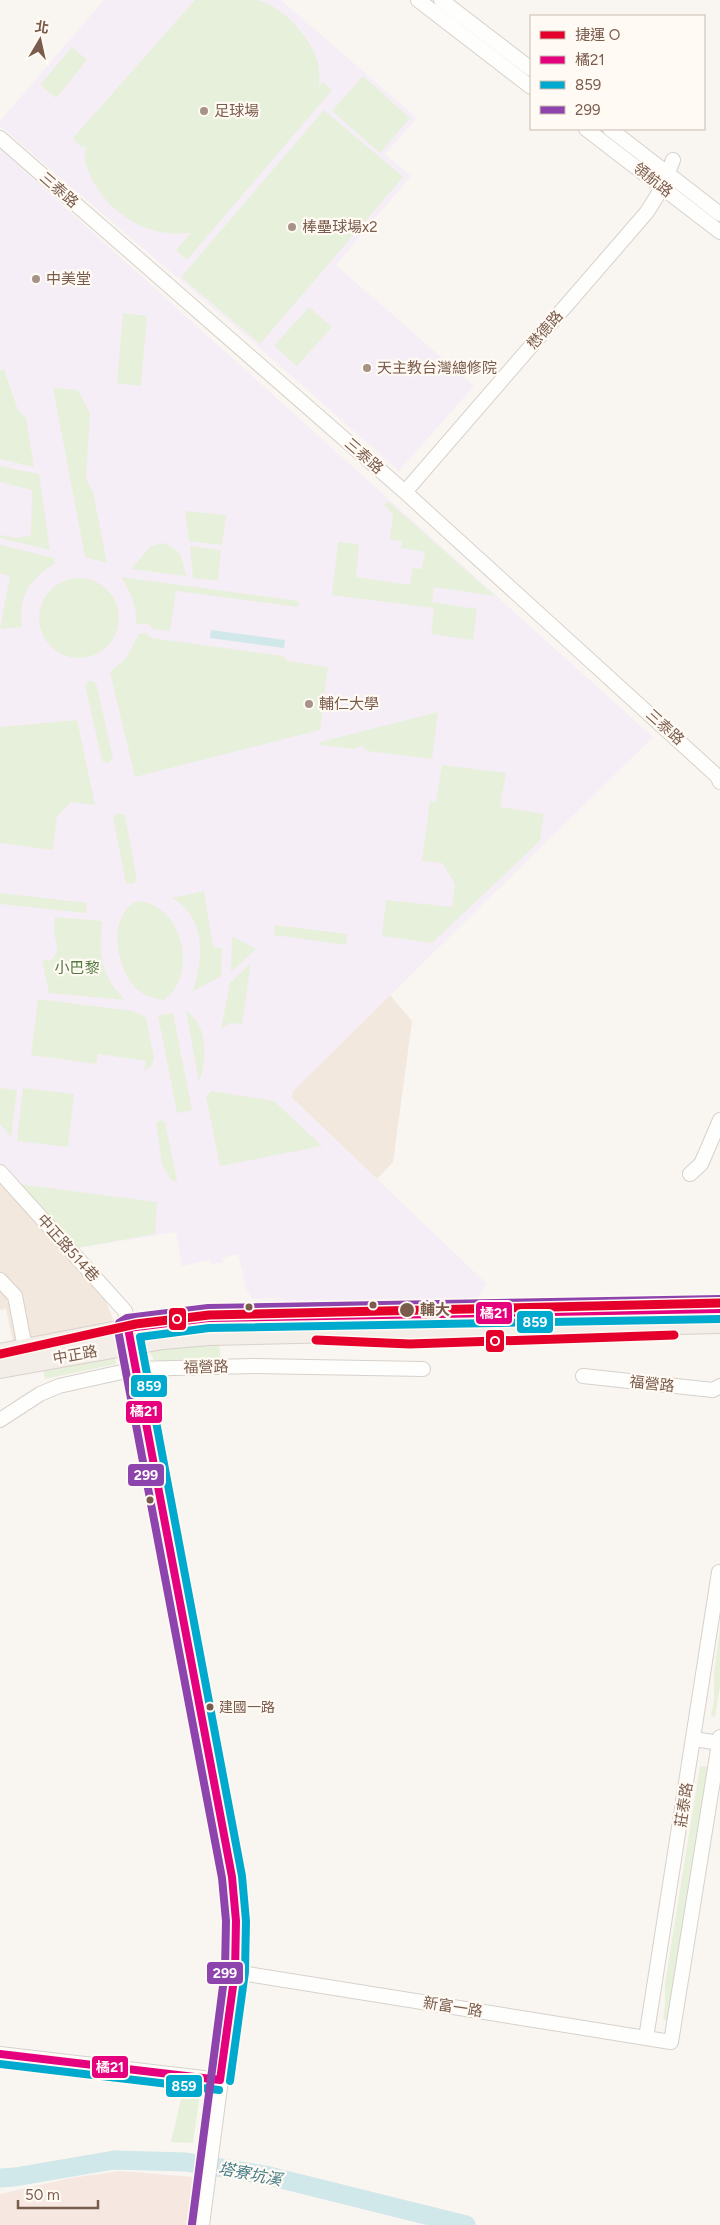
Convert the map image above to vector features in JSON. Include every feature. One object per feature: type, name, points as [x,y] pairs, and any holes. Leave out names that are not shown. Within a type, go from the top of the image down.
[{"type":"main road","name":"中正路","points":[[0,1353],[26,1348],[129,1336],[164,1340],[228,1326],[720,1309]]},
{"type":"main road","name":"中正路","points":[[228,1326],[720,1324]]},
{"type":"main road","name":"中正路","points":[[0,1369],[129,1336]]},
{"type":"street","points":[[418,0],[530,86]]},
{"type":"street","points":[[447,2],[530,68]]},
{"type":"street","name":"領航路","points":[[587,130],[720,232]]},
{"type":"street","name":"領航路","points":[[611,130],[720,214]]},
{"type":"street","name":"三泰路","points":[[0,138],[405,492],[719,779]]},
{"type":"street","name":"懋德路","points":[[405,492],[647,212],[662,188],[673,160]]},
{"type":"street","points":[[690,1174],[701,1164],[720,1120]]},
{"type":"street","name":"中正路514巷","points":[[0,1172],[125,1311],[129,1336]]},
{"type":"street","points":[[0,1280],[15,1296],[26,1348]]},
{"type":"street","points":[[129,1336],[232,1877],[236,1920],[236,1972],[202,2225]]},
{"type":"street","name":"福營路","points":[[0,1420],[40,1394],[59,1386],[135,1369],[253,1366],[423,1369]]},
{"type":"street","name":"福營路","points":[[584,1376],[714,1390],[720,1386]]},
{"type":"street","name":"莊泰路","points":[[646,2038],[719,1572]]},
{"type":"street","points":[[694,1739],[720,1741]]},
{"type":"street","name":"莊泰路","points":[[672,2042],[720,1741]]},
{"type":"street","name":"新富一路","points":[[236,1972],[672,2042]]},
{"type":"street","points":[[0,2054],[220,2080]]},
{"type":"shaded area","points":[[104,0],[281,0],[417,118],[385,154],[411,176],[336,265],[474,386],[399,471],[261,349],[0,126],[0,121]]},
{"type":"shaded area","name":"輔仁大學","points":[[0,149],[653,737],[294,1090],[291,1097],[487,1284],[476,1299],[255,1301],[283,1299],[253,1299],[247,1291],[238,1254],[222,1258],[223,1262],[211,1264],[210,1260],[182,1266],[176,1232],[77,1248],[0,1164]]},
{"type":"shaded area","points":[[390,995],[412,1021],[393,1162],[377,1179],[291,1097],[293,1090]]},
{"type":"shaded area","points":[[0,1180],[104,1296],[113,1319],[112,1324],[13,1342],[6,1309],[0,1310]]},
{"type":"shaded area","points":[[120,2171],[193,2177],[186,2225],[0,2225],[0,2194],[71,2178]]},
{"type":"green space","name":"足球場","points":[[195,0],[257,0],[277,9],[296,26],[312,47],[319,68],[319,87],[323,82],[332,90],[187,260],[176,250],[191,233],[154,231],[128,219],[98,189],[86,164],[86,145],[82,148],[73,138]]},
{"type":"green space","points":[[72,47],[87,60],[56,98],[40,85]]},
{"type":"green space","points":[[363,76],[410,118],[380,153],[332,111]]},
{"type":"green space","name":"棒壘球場x2","points":[[324,110],[403,177],[260,344],[181,277]]},
{"type":"green space","points":[[309,307],[332,327],[297,366],[274,346]]},
{"type":"green space","points":[[123,313],[147,316],[141,386],[117,383]]},
{"type":"green space","points":[[4,369],[18,410],[26,418],[34,467],[0,459],[0,371]]},
{"type":"green space","points":[[53,388],[78,390],[90,413],[86,479],[93,492],[107,563],[85,557]]},
{"type":"green space","points":[[0,466],[39,474],[50,550],[0,538],[0,535],[15,538],[31,536],[32,490],[0,482]]},
{"type":"green space","points":[[388,501],[495,596],[434,587],[432,602],[477,609],[473,640],[431,634],[434,608],[332,595],[338,542],[359,544],[356,577],[410,585],[413,568],[422,569],[425,552],[401,548],[402,541],[390,540],[393,514],[384,505]]},
{"type":"green space","points":[[185,511],[226,515],[222,545],[189,541]]},
{"type":"green space","points":[[163,543],[178,552],[186,576],[131,569],[151,546]]},
{"type":"green space","points":[[0,545],[54,558],[55,563],[33,582],[24,597],[21,616],[22,627],[0,629],[10,576],[0,573]]},
{"type":"green space","points":[[190,546],[221,550],[218,581],[193,578]]},
{"type":"green space","points":[[121,577],[299,601],[298,607],[176,591],[170,631],[153,629],[148,624],[136,624],[133,599]]},
{"type":"green space","points":[[79,578],[94,581],[107,590],[116,603],[119,618],[116,633],[107,646],[94,655],[79,658],[64,655],[51,646],[42,633],[39,618],[42,603],[51,590],[64,581]]},
{"type":"green space","points":[[146,633],[151,638],[283,656],[288,661],[328,667],[320,730],[135,777],[110,672],[126,658],[139,634]]},
{"type":"green space","points":[[90,680],[96,683],[113,759],[108,763],[102,761],[85,685]]},
{"type":"green space","points":[[438,712],[432,759],[367,751],[362,745],[355,749],[320,745],[320,742]]},
{"type":"green space","points":[[77,720],[95,805],[71,802],[57,816],[53,850],[0,843],[0,727]]},
{"type":"green space","points":[[442,765],[506,773],[500,807],[544,814],[540,841],[432,943],[382,936],[386,900],[452,907],[455,884],[442,863],[422,861],[430,801],[436,802]]},
{"type":"green space","points":[[118,813],[125,815],[137,881],[132,884],[126,883],[113,817]]},
{"type":"green space","points":[[204,891],[213,947],[222,948],[221,976],[192,992],[199,967],[200,940],[192,917],[183,906],[172,898]]},
{"type":"green space","points":[[0,893],[87,903],[86,913],[0,904]]},
{"type":"green space","points":[[137,901],[153,905],[165,914],[175,927],[181,942],[183,958],[181,974],[175,989],[164,1000],[147,996],[133,985],[126,974],[121,960],[118,932],[121,919],[127,909]]},
{"type":"green space","name":"小巴黎","points":[[55,917],[102,921],[101,955],[103,964],[110,982],[125,1000],[49,993],[42,959],[50,961],[56,953]]},
{"type":"green space","points":[[275,925],[347,934],[346,945],[274,935]]},
{"type":"green space","points":[[232,936],[256,949],[231,972]]},
{"type":"green space","points":[[251,963],[242,1024],[230,1023],[221,1029],[230,983]]},
{"type":"green space","points":[[38,999],[132,1011],[146,1017],[154,1058],[152,1065],[144,1071],[146,1061],[98,1054],[96,1064],[31,1055]]},
{"type":"green space","points":[[186,1011],[199,1025],[204,1044],[204,1063],[199,1082]]},
{"type":"green space","points":[[173,1013],[192,1110],[177,1113],[158,1015]]},
{"type":"green space","points":[[0,1088],[17,1090],[11,1137],[0,1124]]},
{"type":"green space","points":[[23,1088],[74,1094],[68,1147],[17,1141]]},
{"type":"green space","points":[[211,1091],[274,1101],[322,1146],[220,1166],[206,1096]]},
{"type":"green space","points":[[160,1120],[165,1122],[177,1181],[172,1181],[162,1165],[156,1123]]},
{"type":"green space","points":[[18,1184],[157,1202],[155,1234],[77,1248]]},
{"type":"green space","points":[[219,1344],[221,1362],[155,1362],[148,1349]]},
{"type":"green space","points":[[114,1355],[116,1364],[45,1379],[43,1369]]},
{"type":"green space","points":[[720,1628],[720,1686],[715,1717],[711,1716]]},
{"type":"green space","points":[[700,1766],[708,1767],[667,2020],[663,2019],[665,1984]]},
{"type":"green space","points":[[183,2091],[200,2093],[193,2143],[171,2142]]},
{"type":"water","points":[[211,630],[285,640],[284,648],[210,638]]},
{"type":"waterway","name":"塔寮坑溪","points":[[0,2178],[114,2160],[186,2162],[265,2175],[466,2225]]},
{"type":"metro line","name":"O","points":[[0,1354],[136,1324],[209,1315],[720,1303]]},
{"type":"metro line","name":"O","points":[[316,1340],[410,1344],[674,1335]]},
{"type":"transit line","name":"299","points":[[192,2224],[225,1971],[226,1921],[222,1878],[118,1330],[119,1323],[127,1318],[208,1308],[720,1299]]},
{"type":"transit line","name":"橘21","points":[[220,2080],[235,1972],[236,1921],[232,1877],[128,1328],[208,1318],[720,1309]]},
{"type":"transit line","name":"859","points":[[230,2081],[245,1972],[246,1921],[242,1876],[140,1337],[209,1328],[720,1319]]},
{"type":"transit line","name":"橘21","points":[[0,2054],[220,2080]]},
{"type":"transit line","name":"859","points":[[0,2064],[219,2090]]},
{"type":"place","name":"足球場","points":[[204,111]]},
{"type":"place","name":"棒壘球場x2","points":[[292,227]]},
{"type":"place","name":"中美堂","points":[[36,279]]},
{"type":"place","name":"天主教台灣總修院","points":[[367,368]]},
{"type":"place","name":"輔仁大學","points":[[309,704]]},
{"type":"place","name":"輔大","points":[[407,1310]]},
{"type":"place","name":"建國一路","points":[[210,1707]]}]
